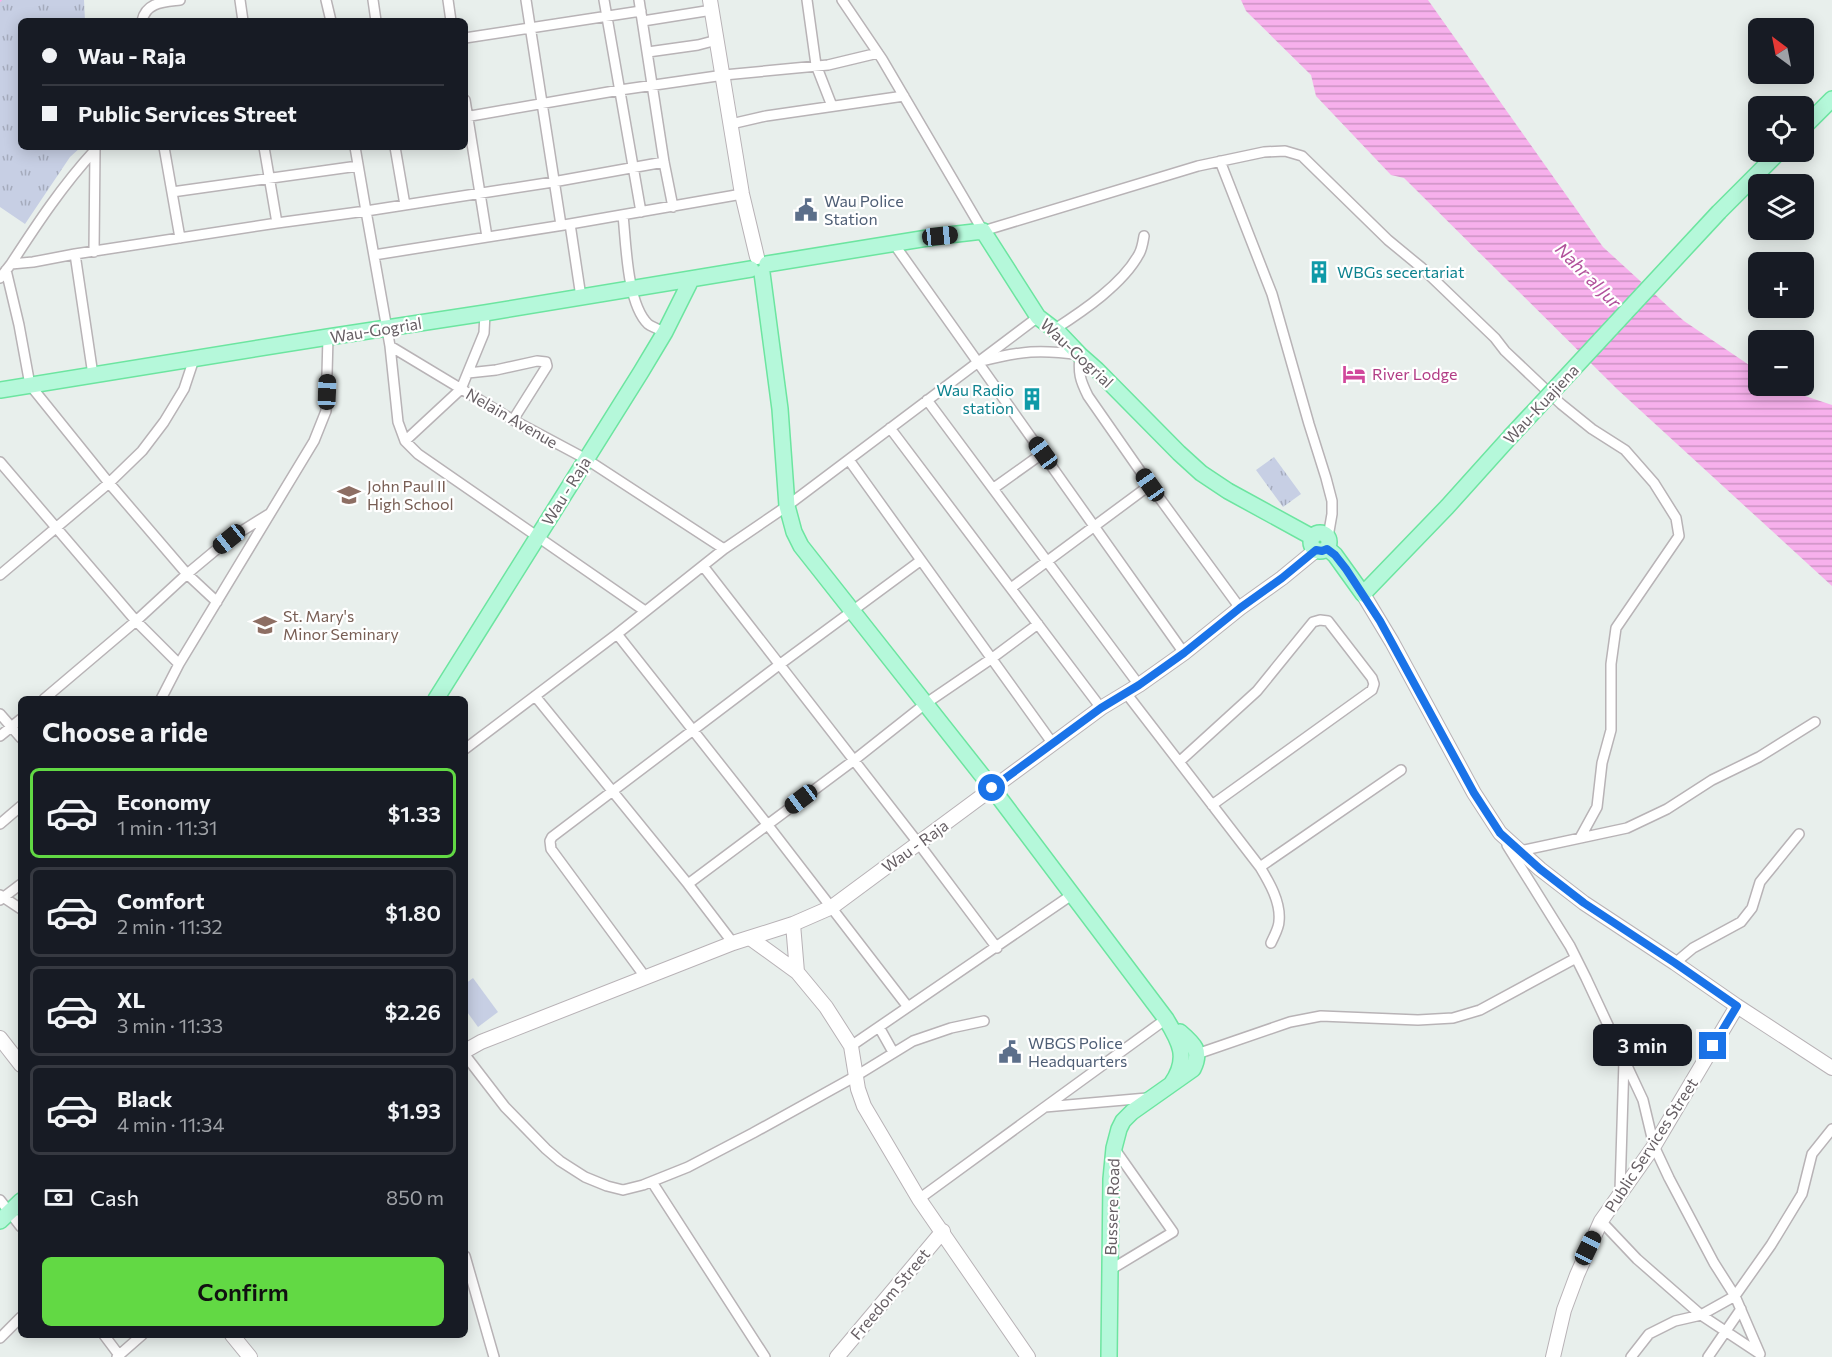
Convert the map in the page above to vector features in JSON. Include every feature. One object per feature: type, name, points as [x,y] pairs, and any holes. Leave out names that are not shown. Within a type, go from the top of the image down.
[{"type":"main road","points":[[1814,117],[1832,99]]},
{"type":"main road","name":"Wau-Kuajiena","points":[[1363,594],[1447,507],[1719,212],[1769,162]]},
{"type":"main road","name":"Wau-Gogrial","points":[[0,390],[485,314],[691,280],[759,266],[983,231],[1038,317],[1055,329],[1179,453],[1201,473],[1228,491],[1321,543],[1335,555],[1363,594]]},
{"type":"main road","points":[[759,266],[780,409],[787,506],[794,532],[801,546],[992,788],[1166,1019],[1180,1045],[1181,1066],[1172,1083]]},
{"type":"main road","name":"Wau - Raja","points":[[438,696],[665,332],[691,280]]},
{"type":"main road","points":[[1177,1037],[1180,1032],[1192,1043],[1197,1054]]},
{"type":"main road","name":"Bussere Road","points":[[1109,1357],[1111,1179],[1114,1148],[1119,1129],[1123,1121],[1193,1069],[1197,1054]]},
{"type":"main road","points":[[3,1211],[18,1203]]},
{"type":"street","points":[[143,18],[152,6],[180,0]]},
{"type":"street","points":[[240,0],[243,18]]},
{"type":"street","points":[[326,0],[330,18]]},
{"type":"street","points":[[373,0],[376,18]]},
{"type":"street","points":[[448,0],[451,18]]},
{"type":"street","points":[[526,0],[553,182],[581,297]]},
{"type":"street","points":[[604,0],[641,212]]},
{"type":"street","points":[[639,0],[664,162],[674,207]]},
{"type":"street","points":[[807,0],[816,65],[832,106]]},
{"type":"street","points":[[842,0],[904,96],[983,231],[1198,166],[1264,152],[1285,151],[1302,156],[1388,240],[1422,268],[1561,404],[1592,429],[1625,450],[1654,483],[1676,518],[1680,536],[1616,628],[1611,664],[1611,730],[1602,763],[1597,807],[1580,838]]},
{"type":"street","points":[[468,37],[606,16],[642,16],[711,5],[742,194],[759,266]]},
{"type":"street","points":[[648,52],[698,45],[717,39]]},
{"type":"street","points":[[468,117],[620,90],[724,75],[828,65],[878,54]]},
{"type":"street","points":[[731,124],[904,96]]},
{"type":"street","points":[[468,129],[487,237]]},
{"type":"street","points":[[93,150],[41,217],[6,271],[30,386],[187,574],[217,602]]},
{"type":"street","points":[[94,252],[95,150]]},
{"type":"street","points":[[165,150],[180,238]]},
{"type":"street","points":[[264,150],[277,223]]},
{"type":"street","points":[[355,150],[390,346],[398,422],[405,441],[418,454],[645,611]]},
{"type":"street","points":[[396,150],[405,205]]},
{"type":"street","points":[[1220,161],[1272,294],[1326,478],[1332,501],[1332,514],[1321,543]]},
{"type":"street","points":[[6,271],[33,262],[75,254],[553,182],[664,162]]},
{"type":"street","points":[[172,192],[358,166]]},
{"type":"street","points":[[374,255],[742,194]]},
{"type":"street","points":[[623,215],[631,289],[648,324],[665,332]]},
{"type":"street","points":[[1055,329],[1085,309],[1119,279],[1140,253],[1144,236]]},
{"type":"street","points":[[894,244],[1184,653]]},
{"type":"street","points":[[75,254],[93,375]]},
{"type":"street","points":[[405,441],[461,389],[484,333],[485,314]]},
{"type":"street","points":[[468,747],[617,634],[724,549],[787,506],[1038,317]]},
{"type":"street","points":[[162,696],[314,441],[326,411],[328,337]]},
{"type":"street","name":"Nelain Avenue","points":[[390,346],[513,420],[586,459],[724,549]]},
{"type":"street","points":[[977,362],[1017,352],[1057,351],[1080,355],[1078,372],[1088,396],[1240,608]]},
{"type":"street","points":[[0,575],[109,483],[142,450],[164,422],[184,389],[194,359]]},
{"type":"street","points":[[468,373],[496,370],[537,361],[546,362],[547,366],[513,420]]},
{"type":"street","points":[[927,400],[1139,685]]},
{"type":"street","points":[[890,428],[1101,708]]},
{"type":"street","points":[[994,488],[1043,453]]},
{"type":"street","points":[[849,460],[1053,744]]},
{"type":"street","points":[[0,462],[136,621],[179,664]]},
{"type":"street","points":[[1011,588],[1150,485]]},
{"type":"street","points":[[48,696],[229,539],[272,513]]},
{"type":"street","name":"Wau - Raja","points":[[468,1051],[481,1042],[733,943],[793,924],[832,907],[1101,708],[1139,685],[1184,653],[1282,578],[1321,543]]},
{"type":"street","points":[[646,978],[551,849],[552,837],[920,561]]},
{"type":"street","points":[[703,566],[997,948]]},
{"type":"street","points":[[1363,594],[1392,642],[1474,793],[1576,958],[1643,1100],[1654,1146],[1714,1263],[1735,1296],[1762,1356]]},
{"type":"street","points":[[1179,762],[1257,691],[1313,622],[1328,621],[1372,678],[1374,684],[1372,690],[1212,805]]},
{"type":"street","points":[[688,884],[853,761],[925,704],[992,659],[1038,624]]},
{"type":"street","points":[[617,634],[908,1007]]},
{"type":"street","points":[[1126,693],[1269,881],[1278,909],[1279,921],[1271,943]]},
{"type":"street","points":[[535,696],[733,943]]},
{"type":"street","points":[[0,714],[18,735]]},
{"type":"street","points":[[0,736],[18,721]]},
{"type":"street","points":[[1520,851],[1626,828],[1667,809],[1712,780],[1759,757],[1815,722]]},
{"type":"street","points":[[1260,867],[1401,770]]},
{"type":"street","points":[[0,824],[18,809]]},
{"type":"street","points":[[1500,833],[1584,903],[1832,1068]]},
{"type":"street","points":[[1675,963],[1693,948],[1741,922],[1752,908],[1760,882],[1799,834]]},
{"type":"street","points":[[18,886],[1,898],[18,907]]},
{"type":"street","points":[[851,1046],[1073,894]]},
{"type":"street","points":[[793,924],[797,972]]},
{"type":"street","points":[[750,938],[797,972],[840,1026],[851,1046],[864,1107],[919,1199],[1027,1356]]},
{"type":"street","points":[[1197,1054],[1290,1022],[1321,1016],[1418,1020],[1454,1018],[1480,1010],[1576,958]]},
{"type":"street","name":"Public Services Street","points":[[1553,1357],[1564,1310],[1601,1221],[1654,1146],[1737,1006]]},
{"type":"street","points":[[919,1199],[1166,1019]]},
{"type":"street","points":[[468,1057],[505,1107],[560,1161],[585,1177],[623,1190],[652,1182],[688,1167],[856,1076],[913,1041],[984,1022]]},
{"type":"street","points":[[879,1027],[894,1052]]},
{"type":"street","points":[[0,1038],[18,1061]]},
{"type":"street","points":[[1620,1194],[1624,1059]]},
{"type":"street","points":[[1045,1107],[1152,1098]]},
{"type":"street","points":[[1631,1357],[1649,1334],[1675,1321],[1701,1315],[1735,1296],[1771,1245],[1802,1194],[1812,1154],[1832,1129]]},
{"type":"street","points":[[1110,1270],[1173,1232],[1114,1148]]},
{"type":"street","points":[[652,1182],[765,1357]]},
{"type":"street","points":[[3,1211],[18,1224]]},
{"type":"street","points":[[1601,1221],[1637,1259],[1701,1315],[1762,1356]]},
{"type":"street","name":"Freedom Street","points":[[837,1357],[943,1231]]},
{"type":"street","points":[[468,1266],[494,1357]]},
{"type":"street","points":[[1708,1357],[1741,1309]]},
{"type":"street","points":[[0,1338],[18,1320]]},
{"type":"street","points":[[106,1338],[118,1356],[139,1338]]},
{"type":"street","points":[[234,1338],[246,1356]]},
{"type":"green space","points":[[0,0],[84,0],[85,18],[18,18],[18,150],[78,150],[70,157],[25,224],[0,207]]},
{"type":"green space","points":[[1274,457],[1301,494],[1283,507],[1256,470]]},
{"type":"green space","points":[[473,978],[498,1012],[478,1027],[468,1013],[468,982]]},
{"type":"water","name":"Nahr al Jur","points":[[1241,0],[1428,0],[1603,247],[1684,321],[1748,364],[1748,396],[1805,396],[1832,405],[1832,586],[1617,389],[1404,178],[1391,175],[1316,96],[1311,75],[1246,11]]},
{"type":"place","name":"Wau Police Station","points":[[806,210]]},
{"type":"place","name":"WBGs secertariat","points":[[1319,272]]},
{"type":"place","name":"River Lodge","points":[[1354,374]]},
{"type":"place","name":"Wau Radio station","points":[[1032,399]]},
{"type":"place","name":"John Paul II High School","points":[[349,495]]},
{"type":"place","name":"St. Mary's Minor Seminary","points":[[265,625]]},
{"type":"place","name":"WBGS Police Headquarters","points":[[1010,1052]]},
{"type":"route","points":[[992,788],[1101,708],[1139,685],[1184,653],[1316,550],[1327,549],[1346,569],[1380,621],[1474,793],[1500,833],[1540,869],[1584,903],[1737,1006],[1713,1046]]}]
